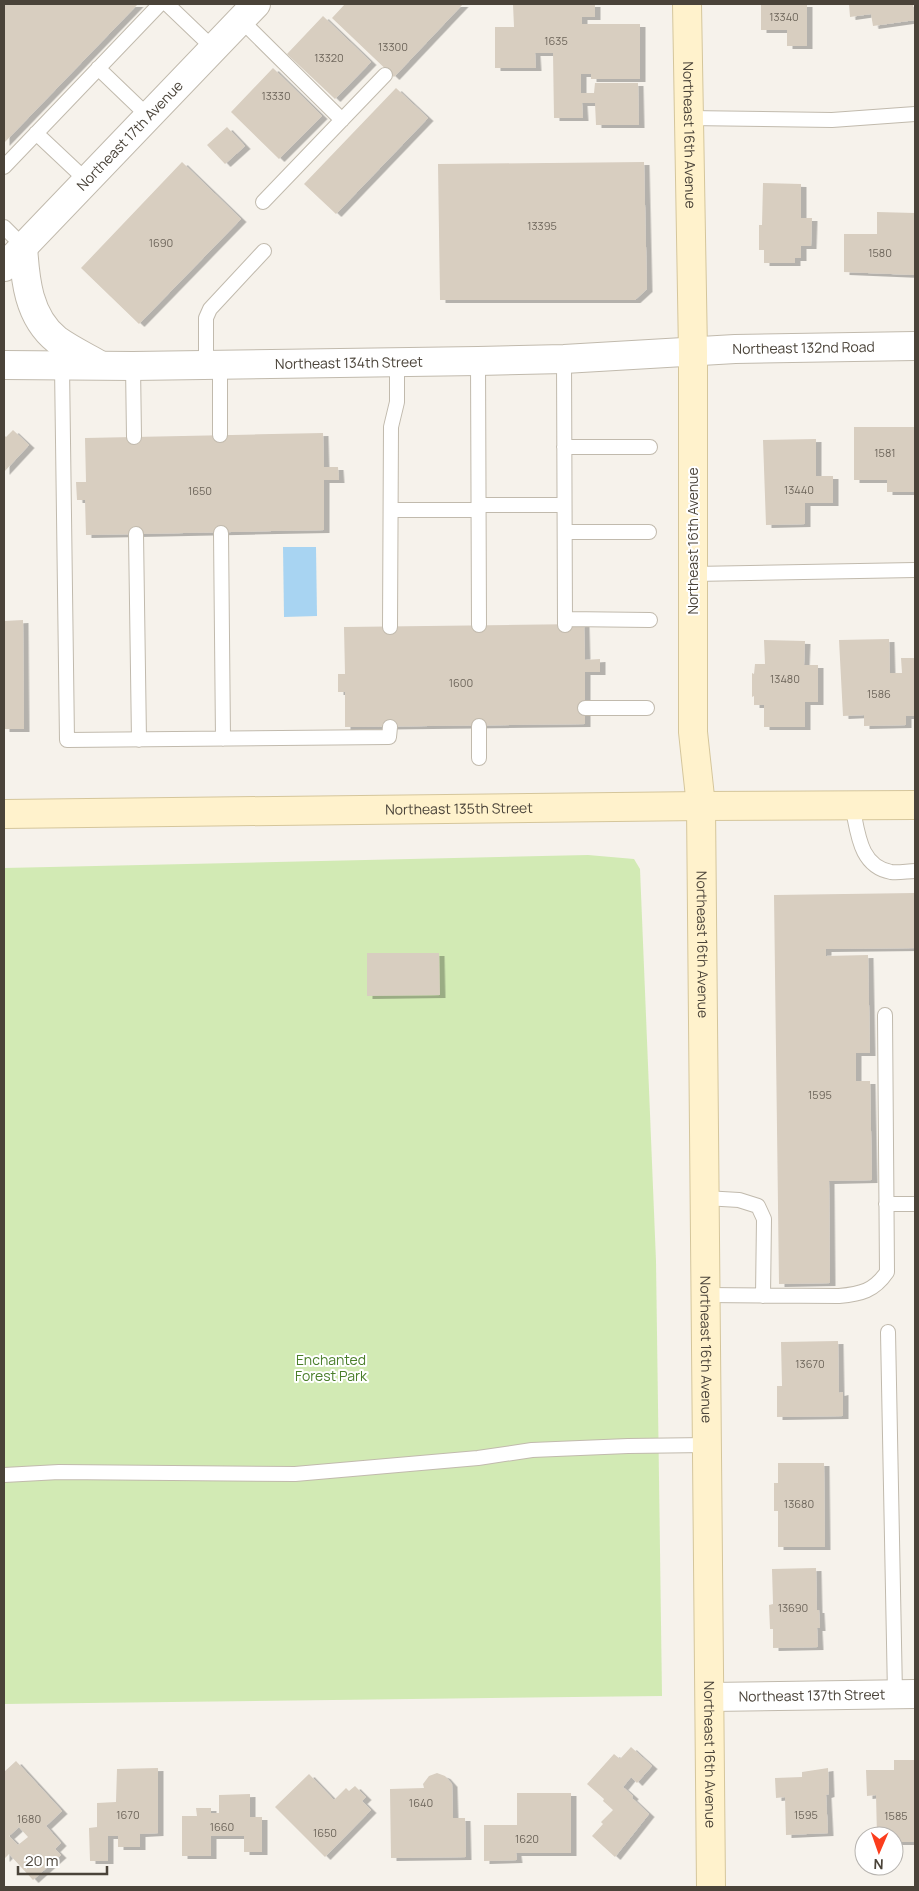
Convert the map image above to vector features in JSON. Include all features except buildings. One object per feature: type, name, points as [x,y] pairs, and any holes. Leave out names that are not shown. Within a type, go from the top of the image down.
[{"type":"street","name":"Northeast 16th Avenue","points":[[687,4],[693,352],[692,732],[701,806],[711,1887]]},
{"type":"street","name":"Northeast 17th Avenue","points":[[4,267],[13,236],[86,180],[248,12]]},
{"type":"street","points":[[13,236],[29,295],[45,328],[68,348],[102,366]]},
{"type":"street","name":"Northeast 132nd Road","points":[[693,352],[735,349],[915,346]]},
{"type":"street","name":"Northeast 134th Street","points":[[4,365],[133,366],[478,361],[564,359],[693,352]]},
{"type":"street","name":"Northeast 135th Street","points":[[4,814],[701,806],[915,806]]},
{"type":"street","name":"Northeast 137th Street","points":[[710,1697],[905,1694]]},
{"type":"lane","points":[[4,167],[160,4]]},
{"type":"lane","points":[[167,4],[213,48]]},
{"type":"lane","points":[[248,12],[342,120]]},
{"type":"lane","points":[[98,68],[148,116]]},
{"type":"lane","points":[[263,202],[385,75]]},
{"type":"lane","points":[[688,118],[832,120],[915,114]]},
{"type":"lane","points":[[36,133],[86,180]]},
{"type":"lane","points":[[220,435],[206,318],[210,309],[264,251]]},
{"type":"lane","points":[[564,359],[565,622],[650,620]]},
{"type":"lane","points":[[478,361],[479,626]]},
{"type":"lane","points":[[390,627],[391,427],[397,402],[397,362]]},
{"type":"lane","points":[[62,366],[67,740],[390,737],[390,727]]},
{"type":"lane","points":[[133,366],[134,437]]},
{"type":"lane","points":[[564,447],[650,446]]},
{"type":"lane","points":[[391,510],[564,505]]},
{"type":"lane","points":[[565,532],[649,532]]},
{"type":"lane","points":[[221,533],[223,739]]},
{"type":"lane","points":[[136,534],[139,740]]},
{"type":"lane","points":[[693,574],[915,570]]},
{"type":"lane","points":[[585,708],[647,708]]},
{"type":"lane","points":[[479,726],[479,758]]},
{"type":"lane","points":[[852,805],[862,850],[872,864],[891,872],[915,871]]},
{"type":"lane","points":[[705,1295],[853,1294],[867,1291],[880,1283],[887,1272],[885,1016]]},
{"type":"lane","points":[[705,1198],[739,1200],[758,1206],[764,1219],[763,1296]]},
{"type":"lane","points":[[886,1204],[915,1204]]},
{"type":"lane","points":[[888,1332],[905,1694]]},
{"type":"lane","points":[[4,1476],[59,1472],[295,1474],[478,1458],[532,1450],[707,1445]]},
{"type":"green space","name":"Enchanted Forest Park","points":[[588,855],[634,859],[640,869],[656,1261],[662,1696],[4,1704],[4,868]]},
{"type":"water","points":[[283,547],[316,547],[317,616],[284,617]]}]
